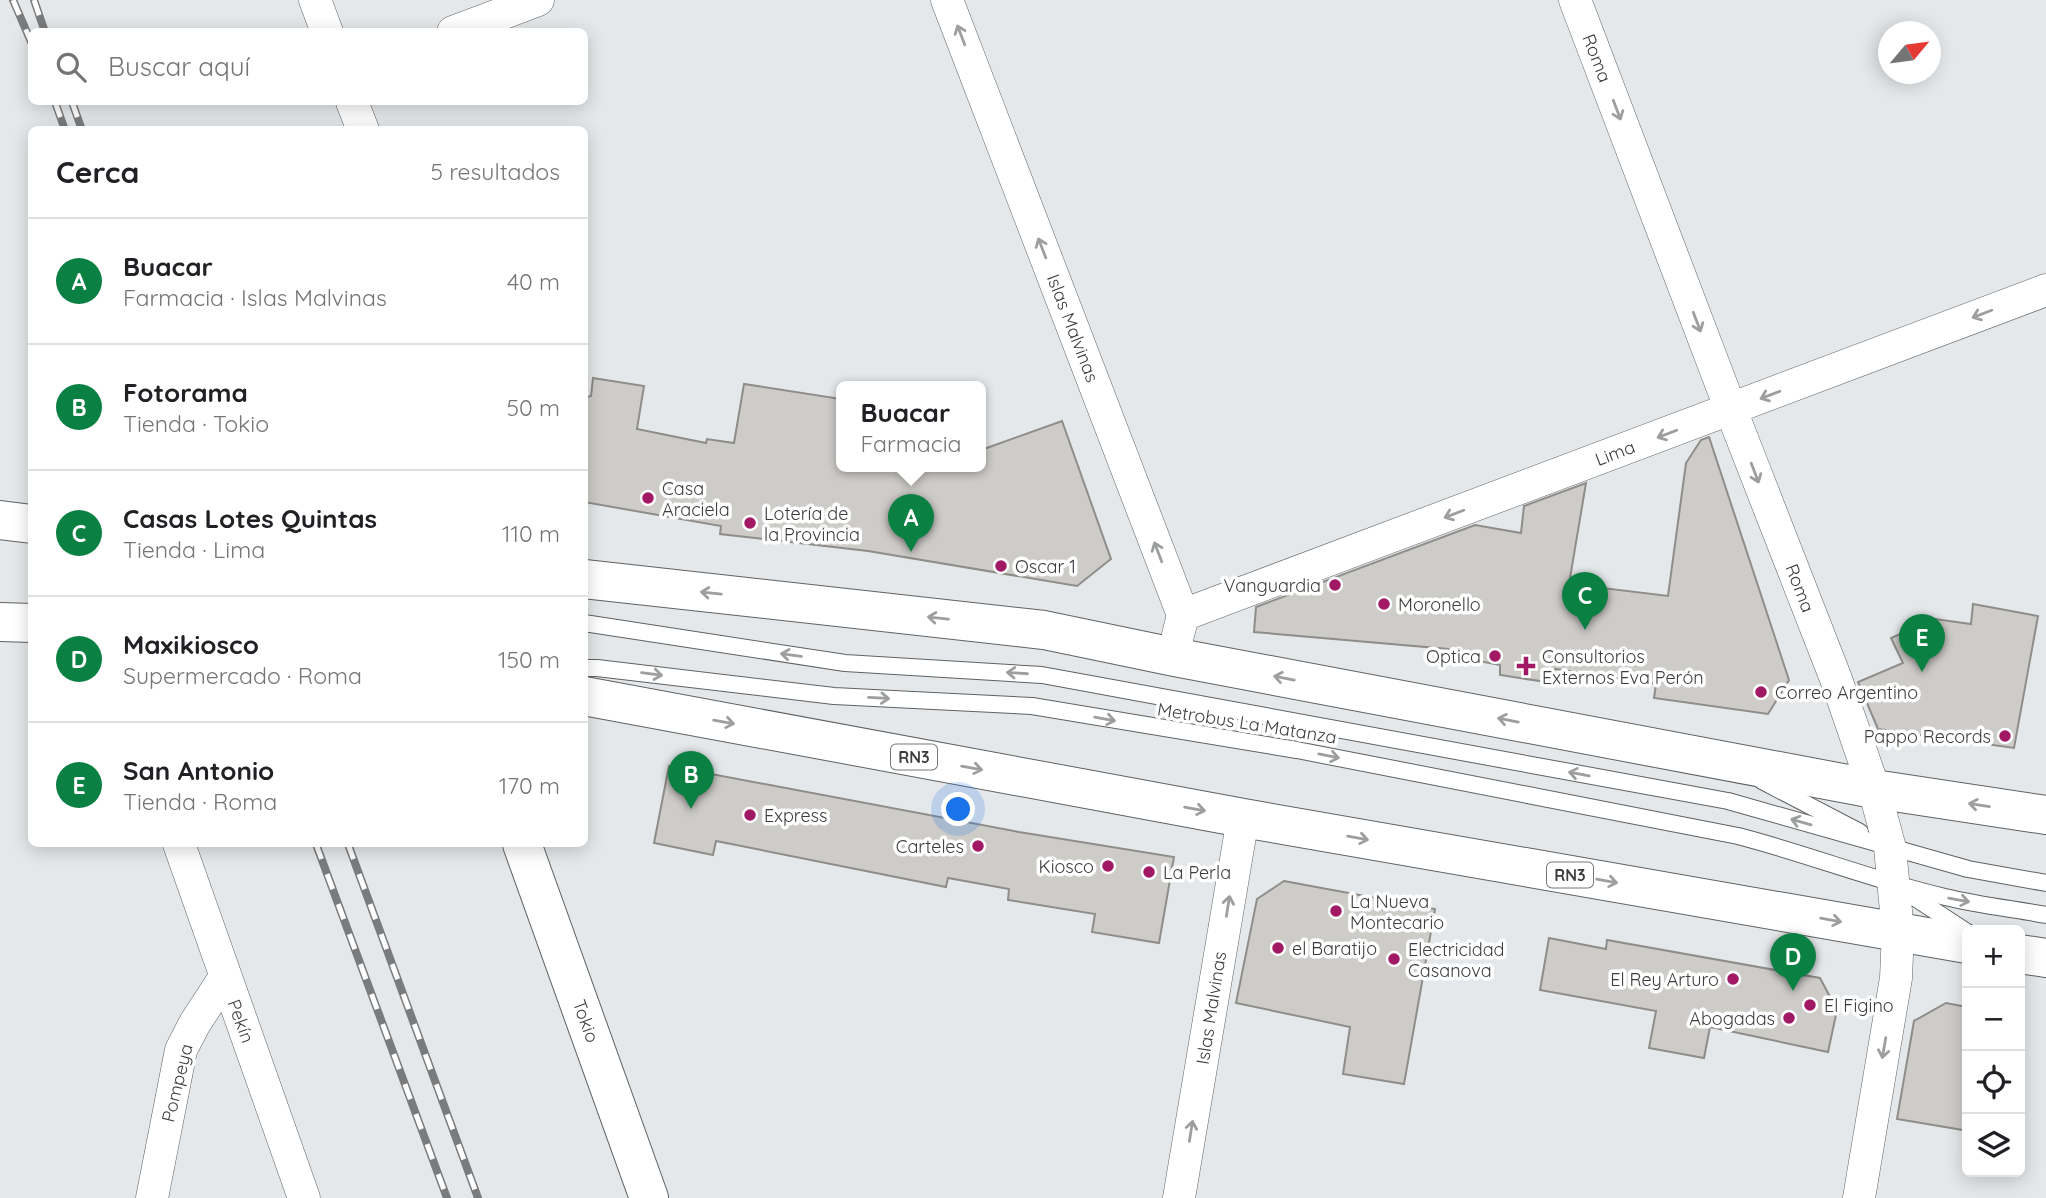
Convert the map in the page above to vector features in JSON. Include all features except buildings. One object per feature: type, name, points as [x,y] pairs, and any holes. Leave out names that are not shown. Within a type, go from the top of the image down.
[{"type":"main road","points":[[0,520],[28,524]]},
{"type":"main road","points":[[588,579],[1044,630],[1874,789],[2046,815]]},
{"type":"main road","points":[[0,622],[28,623]]},
{"type":"main road","name":"RN3","points":[[588,697],[1243,818],[1962,943]]},
{"type":"main road","name":"Tokio","points":[[523,847],[649,1198]]},
{"type":"main road","points":[[2025,955],[2046,958]]},
{"type":"street","points":[[316,0],[326,28]]},
{"type":"street","points":[[464,28],[538,0]]},
{"type":"street","name":"Islas Malvinas","points":[[947,0],[1183,615]]},
{"type":"street","name":"Roma","points":[[1575,0],[1836,679],[1874,789],[1890,848],[1898,932],[1896,978],[1859,1198]]},
{"type":"street","points":[[353,105],[361,126]]},
{"type":"street","name":"Lima","points":[[1183,615],[2046,290]]},
{"type":"street","points":[[1174,657],[1183,615]]},
{"type":"street","name":"Islas Malvinas","points":[[1180,1198],[1243,818]]},
{"type":"street","name":"Pekín","points":[[181,847],[304,1198]]},
{"type":"street","name":"Pompeya","points":[[152,1198],[181,1050],[225,977]]},
{"type":"lane","points":[[0,606],[28,615]]},
{"type":"lane","name":"Metrobus La Matanza","points":[[588,624],[845,663],[1042,675],[1727,802],[1968,869],[2046,883]]},
{"type":"lane","name":"Metrobus La Matanza","points":[[588,668],[834,696],[1032,706],[1297,750],[1738,836],[1787,848],[1947,898],[2046,915]]},
{"type":"lane","name":"Metrobus La Matanza","points":[[1719,760],[1890,848]]},
{"type":"lane","name":"Metrobus La Matanza","points":[[1892,883],[1962,929]]},
{"type":"railway","points":[[13,0],[28,35]]},
{"type":"railway","points":[[34,0],[44,28]]},
{"type":"railway","points":[[56,105],[64,126]]},
{"type":"railway","points":[[73,105],[81,126]]},
{"type":"railway","points":[[317,847],[447,1198]]},
{"type":"railway","points":[[349,847],[478,1198]]},
{"type":"place","name":"Casa Araciela","points":[[648,498]]},
{"type":"place","name":"Lotería de la Provincia","points":[[750,523]]},
{"type":"place","name":"Buacar","points":[[911,552]]},
{"type":"place","name":"Oscar 1","points":[[1001,566]]},
{"type":"place","name":"Vanguardia","points":[[1335,585]]},
{"type":"place","name":"Moronello","points":[[1384,604]]},
{"type":"place","name":"Casas Lotes Quintas","points":[[1585,630]]},
{"type":"place","name":"Optica","points":[[1495,656]]},
{"type":"place","name":"Consultorios Externos Eva Perón","points":[[1526,666]]},
{"type":"place","name":"San Antonio","points":[[1922,672]]},
{"type":"place","name":"Correo Argentino","points":[[1761,692]]},
{"type":"place","name":"Pappo Records","points":[[2005,736]]},
{"type":"place","name":"Fotorama","points":[[691,809]]},
{"type":"place","name":"Express","points":[[750,815]]},
{"type":"place","name":"Carteles","points":[[978,846]]},
{"type":"place","name":"Kiosco","points":[[1108,866]]},
{"type":"place","name":"La Perla","points":[[1149,872]]},
{"type":"place","name":"La Nueva Montecario","points":[[1336,911]]},
{"type":"place","name":"el Baratijo","points":[[1278,948]]},
{"type":"place","name":"Electricidad Casanova","points":[[1394,959]]},
{"type":"place","name":"El Rey Arturo","points":[[1733,979]]},
{"type":"place","name":"Maxikiosco","points":[[1793,991]]},
{"type":"place","name":"El Figino","points":[[1810,1005]]},
{"type":"place","name":"Abogadas","points":[[1789,1018]]}]
